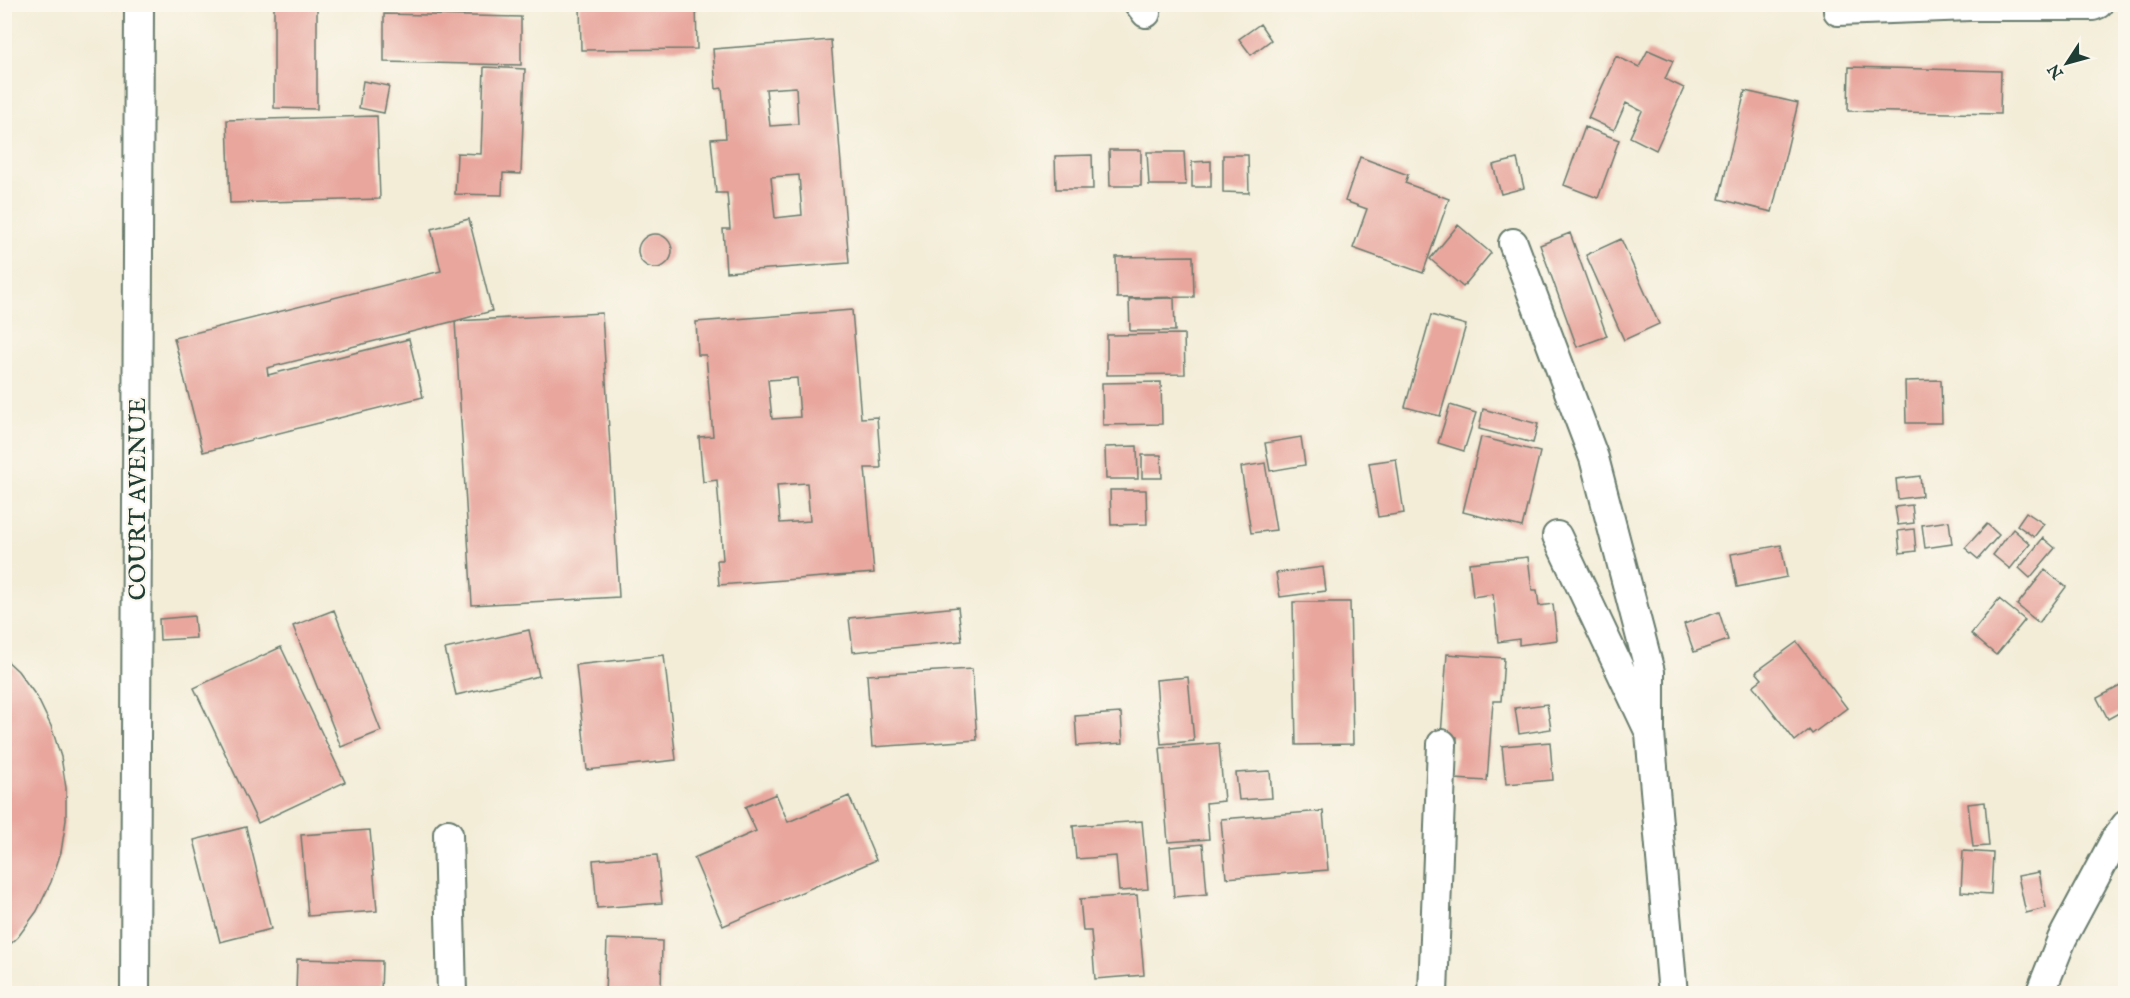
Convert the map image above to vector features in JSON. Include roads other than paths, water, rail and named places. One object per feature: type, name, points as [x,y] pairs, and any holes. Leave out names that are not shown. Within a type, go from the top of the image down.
[{"type":"street","name":"COURT AVENUE","points":[[135,993],[139,4]]},
{"type":"street","points":[[1838,11],[1970,6],[2093,6],[2098,4]]},
{"type":"street","points":[[1513,243],[1594,458],[1650,672],[1650,733],[1673,993]]},
{"type":"street","points":[[1557,536],[1650,733]]},
{"type":"street","points":[[1433,993],[1442,744]]},
{"type":"street","points":[[2040,993],[2062,939],[2116,838],[2126,825]]},
{"type":"street","points":[[448,834],[452,993]]}]
